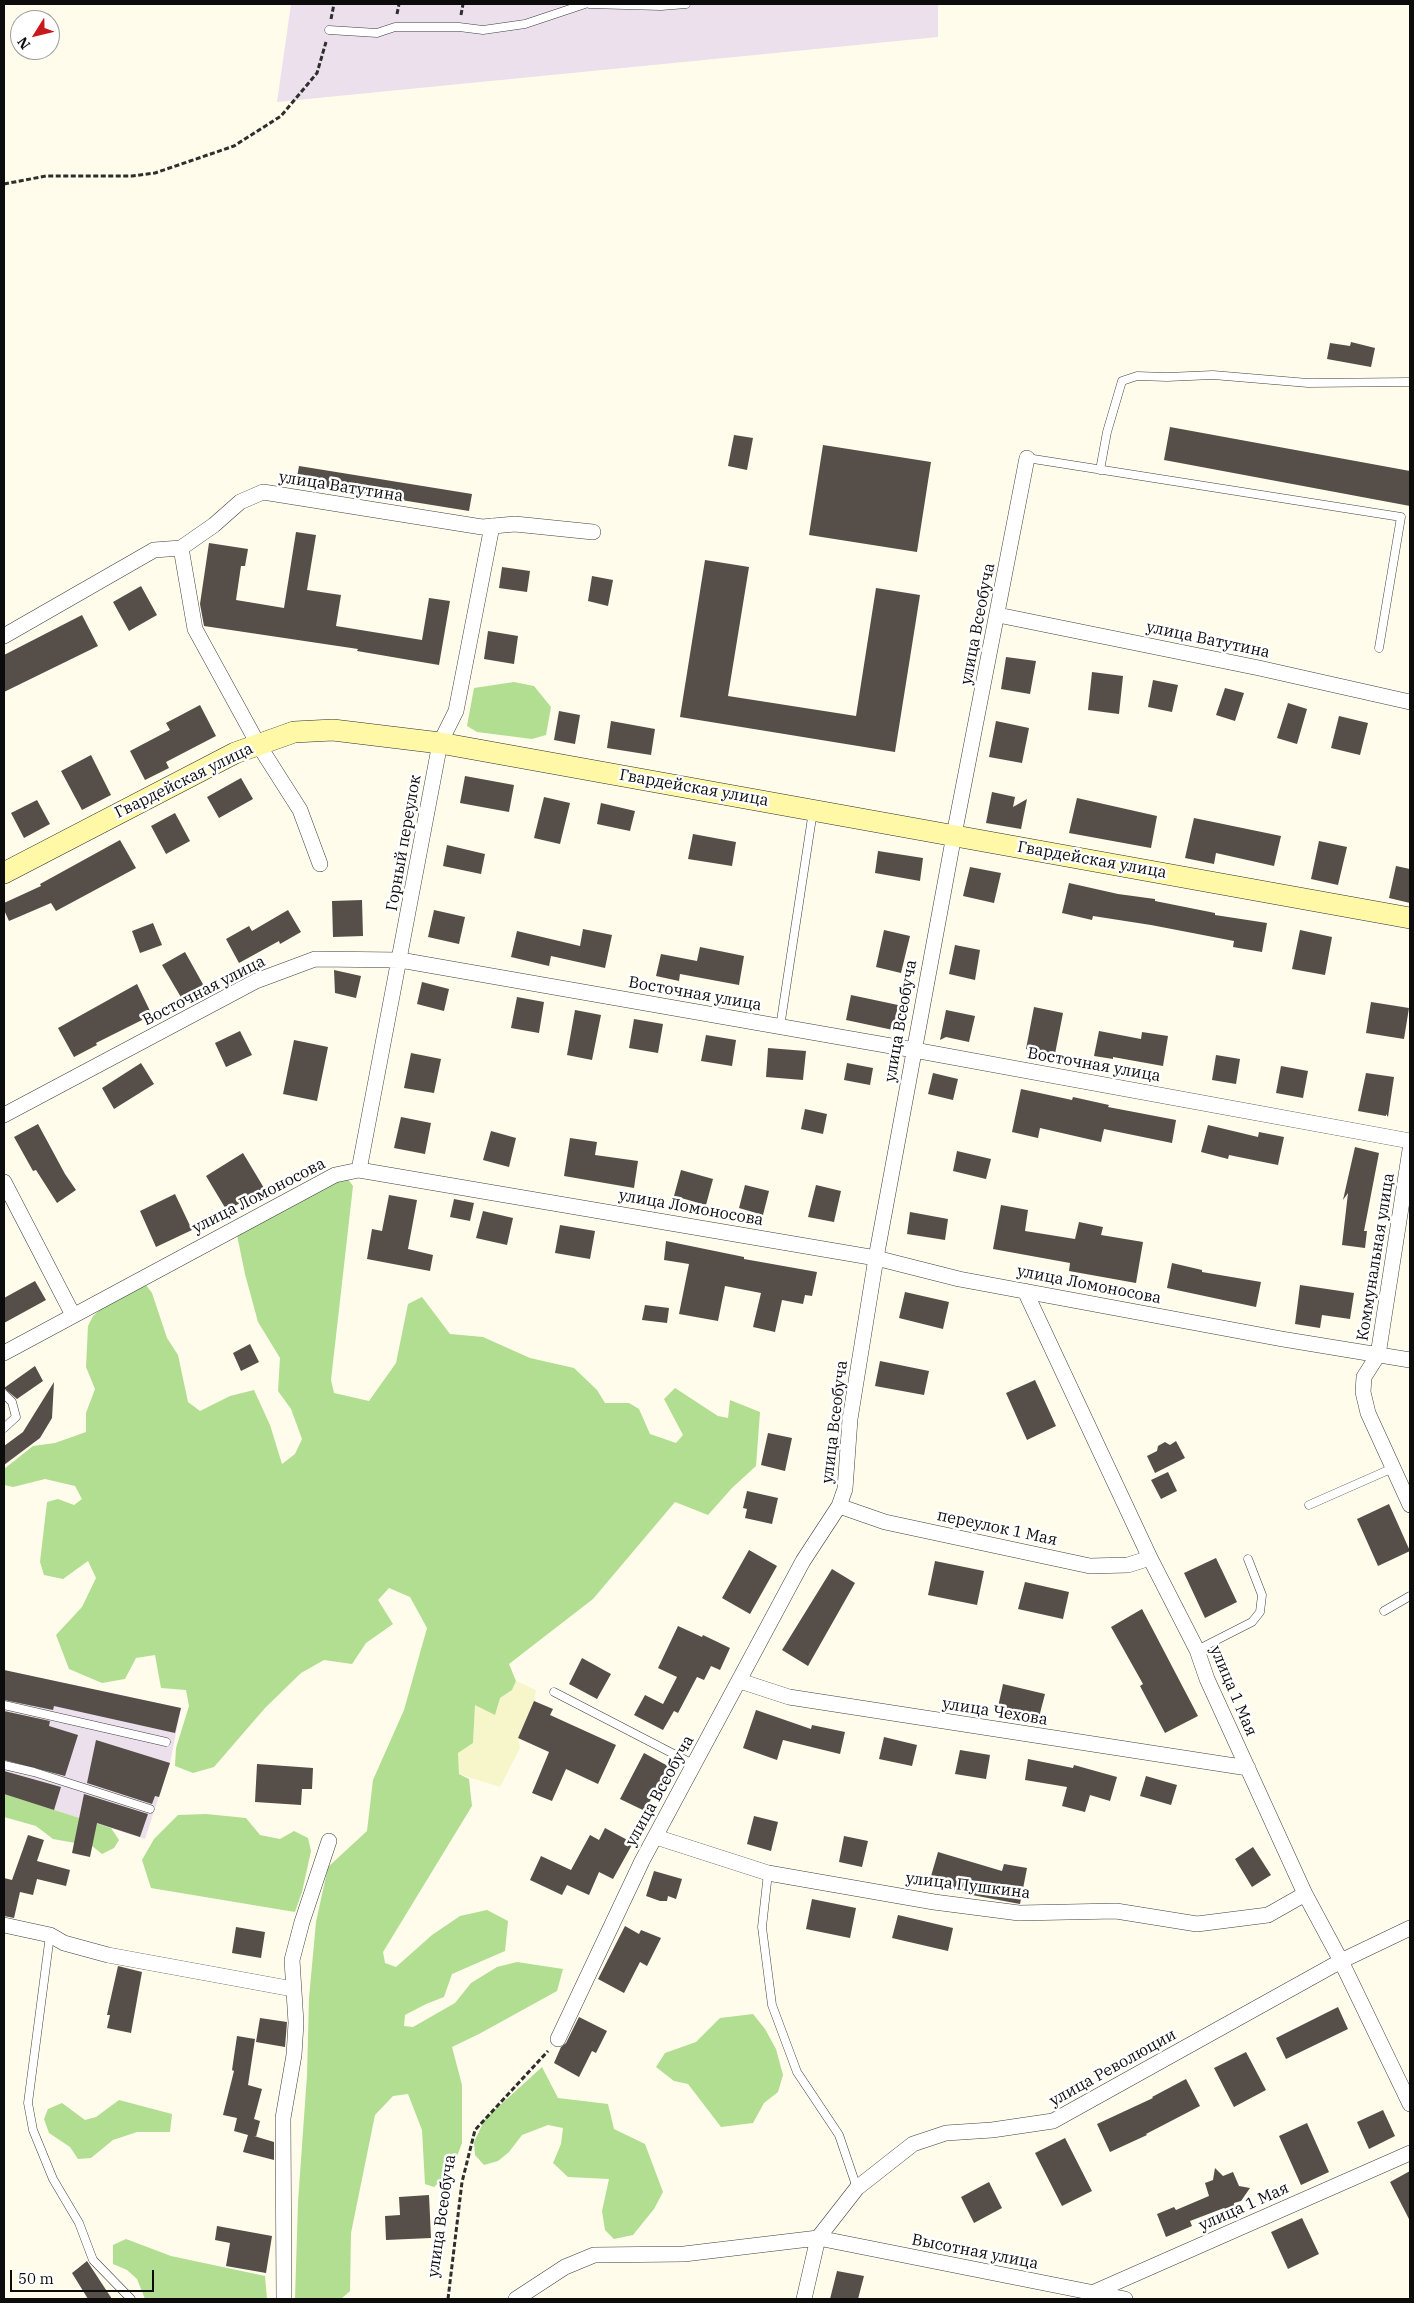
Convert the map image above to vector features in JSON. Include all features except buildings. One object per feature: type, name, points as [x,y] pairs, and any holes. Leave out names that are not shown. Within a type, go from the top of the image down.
[{"type":"street","name":"улица Всеобуча","points":[[558,2040],[642,1861],[803,1561],[839,1506],[845,1489],[850,1419],[876,1258],[954,835],[1028,458]]},
{"type":"street","name":"улица Ватутина","points":[[181,548],[214,525],[240,502],[263,492],[482,527],[515,524],[593,532]]},
{"type":"street","name":"Горный переулок","points":[[359,1170],[440,743],[456,711],[492,526]]},
{"type":"street","points":[[4,636],[154,550],[181,548],[194,629],[258,744],[300,810],[320,864]]},
{"type":"street","name":"улица Ватутина","points":[[998,615],[1259,668],[1410,702]]},
{"type":"street","name":"Гвардейская улица","points":[[4,873],[234,753],[294,732],[333,730],[440,743],[1410,918]]},
{"type":"street","name":"Восточная улица","points":[[4,1116],[256,981],[314,959],[400,960],[914,1050],[1410,1141]]},
{"type":"street","name":"Коммунальная улица","points":[[1410,1150],[1378,1355],[1364,1377],[1363,1392],[1368,1413],[1410,1505]]},
{"type":"street","name":"улица Ломоносова","points":[[4,1353],[334,1175],[359,1170],[876,1258],[959,1279],[1410,1360]]},
{"type":"street","points":[[4,1182],[73,1315]]},
{"type":"street","name":"улица 1 Мая","points":[[1025,1291],[1150,1558],[1197,1650],[1207,1679],[1305,1894],[1341,1961],[1410,2104]]},
{"type":"street","name":"переулок 1 Мая","points":[[839,1506],[885,1522],[1090,1566],[1128,1564],[1150,1558]]},
{"type":"street","name":"улица Чехова","points":[[740,1681],[789,1697],[1248,1768]]},
{"type":"street","name":"улица Пушкина","points":[[656,1837],[768,1873],[934,1902],[1019,1913],[1116,1911],[1197,1924],[1268,1915],[1305,1894]]},
{"type":"street","points":[[284,2299],[283,2118],[294,2055],[296,2023],[293,1989],[294,1953],[302,1922],[329,1842]]},
{"type":"street","points":[[4,1925],[50,1936],[64,1943],[108,1955],[293,1989]]},
{"type":"street","name":"улица Революции","points":[[804,2299],[818,2238],[829,2227],[857,2188],[913,2144],[946,2133],[992,2130],[1053,2121],[1341,1961],[1410,1928]]},
{"type":"street","name":"улица 1 Мая","points":[[1092,2293],[1410,2153]]},
{"type":"street","name":"Высотная улица","points":[[516,2299],[565,2267],[594,2255],[684,2254],[818,2238],[1125,2299]]},
{"type":"lane","points":[[329,30],[377,33],[395,27],[459,27],[483,30],[525,24],[585,4]]},
{"type":"lane","points":[[589,4],[661,6],[686,4]]},
{"type":"lane","points":[[1100,470],[1107,432],[1122,381],[1137,376],[1167,378],[1212,375],[1308,383],[1410,382]]},
{"type":"lane","points":[[1028,458],[1401,517],[1410,516]]},
{"type":"lane","points":[[1379,648],[1401,517]]},
{"type":"lane","points":[[780,1026],[814,809]]},
{"type":"lane","points":[[4,1394],[12,1402],[16,1417],[4,1428]]},
{"type":"lane","points":[[1308,1504],[1393,1468]]},
{"type":"lane","points":[[1197,1650],[1252,1622],[1260,1612],[1262,1596],[1248,1559]]},
{"type":"lane","points":[[1384,1611],[1410,1596]]},
{"type":"lane","points":[[554,1692],[695,1765]]},
{"type":"lane","points":[[4,1704],[166,1742]]},
{"type":"lane","points":[[4,1765],[34,1772],[150,1809]]},
{"type":"lane","points":[[768,1873],[762,1927],[772,2005],[797,2072],[839,2135],[857,2188]]},
{"type":"lane","points":[[50,1936],[28,2103],[33,2130],[53,2179],[79,2223],[93,2260],[131,2299]]},
{"type":"path","points":[[4,184],[46,176],[132,176],[155,173],[234,146],[281,116],[317,73],[329,30]]},
{"type":"path","name":"улица Всеобуча","points":[[448,2299],[462,2182],[475,2130],[558,2040]]},
{"type":"shaded area","points":[[291,4],[938,4],[938,37],[277,102]]},
{"type":"shaded area","points":[[4,1670],[181,1708],[170,1763],[145,1839],[4,1794]]},
{"type":"shaded area","points":[[516,1681],[536,1690],[534,1701],[518,1738],[520,1748],[500,1787],[459,1774],[458,1753],[473,1743],[475,1704],[500,1698],[512,1690]]},
{"type":"green space","points":[[514,682],[534,686],[551,707],[546,735],[532,739],[477,732],[467,726],[474,688]]},
{"type":"green space","points":[[347,1178],[353,1186],[331,1380],[334,1393],[369,1401],[396,1363],[408,1304],[422,1297],[450,1334],[483,1337],[530,1358],[574,1368],[597,1390],[605,1403],[629,1403],[639,1409],[650,1434],[676,1443],[683,1435],[664,1399],[675,1388],[718,1416],[728,1418],[730,1400],[760,1412],[756,1466],[732,1488],[708,1515],[675,1502],[593,1599],[509,1664],[516,1681],[512,1690],[500,1698],[495,1715],[475,1705],[473,1743],[458,1753],[459,1774],[469,1779],[472,1806],[383,1952],[385,1963],[396,1967],[432,1935],[460,1916],[487,1910],[508,1921],[505,1951],[452,1974],[444,1997],[405,2015],[404,2026],[413,2027],[455,2003],[471,1983],[497,1967],[517,1962],[563,1969],[557,1991],[452,2047],[462,2085],[462,2143],[452,2170],[434,2187],[425,2184],[422,2130],[408,2094],[393,2096],[375,2115],[351,2233],[350,2291],[341,2299],[295,2299],[298,2202],[307,2075],[309,1998],[316,1922],[328,1867],[367,1831],[373,1780],[404,1710],[427,1628],[410,1597],[389,1588],[378,1600],[393,1624],[366,1643],[352,1664],[324,1660],[301,1673],[265,1708],[214,1767],[193,1773],[175,1766],[176,1748],[189,1706],[186,1690],[161,1688],[155,1655],[136,1658],[125,1679],[102,1683],[69,1669],[56,1635],[82,1607],[96,1578],[88,1561],[63,1579],[44,1575],[40,1562],[47,1502],[58,1499],[74,1505],[82,1499],[75,1486],[45,1479],[13,1487],[4,1485],[4,1469],[33,1446],[55,1443],[86,1432],[86,1413],[95,1389],[86,1367],[88,1326],[93,1316],[115,1297],[146,1285],[152,1293],[167,1338],[178,1355],[188,1402],[200,1411],[230,1396],[254,1390],[270,1425],[282,1464],[295,1454],[302,1439],[291,1409],[278,1391],[280,1358],[258,1322],[237,1235],[319,1189]]},
{"type":"green space","points":[[4,1794],[111,1828],[119,1840],[114,1848],[102,1854],[92,1846],[53,1839],[36,1826],[4,1817]]},
{"type":"green space","points":[[206,1814],[246,1818],[260,1835],[280,1839],[294,1831],[308,1838],[311,1851],[302,1892],[295,1912],[151,1888],[142,1860],[154,1839],[178,1815]]},
{"type":"green space","points":[[753,2014],[765,2029],[776,2049],[783,2075],[778,2092],[764,2103],[753,2123],[721,2127],[688,2084],[674,2081],[656,2067],[665,2053],[696,2042],[720,2018]]},
{"type":"green space","points":[[542,2067],[558,2098],[608,2104],[614,2129],[645,2144],[663,2192],[654,2209],[633,2235],[614,2239],[605,2230],[602,2211],[609,2179],[568,2177],[553,2163],[561,2144],[563,2128],[548,2125],[522,2135],[509,2152],[498,2161],[484,2165],[475,2155],[474,2142],[485,2119]]},
{"type":"green space","points":[[119,2100],[172,2114],[170,2132],[137,2132],[113,2140],[91,2158],[78,2159],[70,2147],[49,2133],[44,2119],[48,2109],[62,2103],[85,2120],[96,2117]]},
{"type":"green space","points":[[126,2239],[171,2256],[265,2276],[267,2299],[145,2299],[137,2279],[127,2270],[113,2264],[113,2245]]}]
